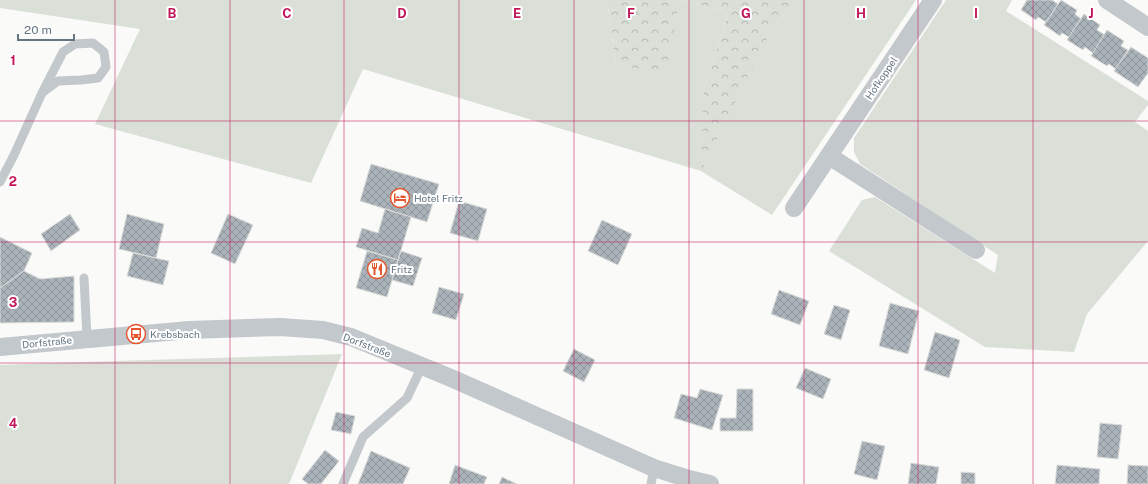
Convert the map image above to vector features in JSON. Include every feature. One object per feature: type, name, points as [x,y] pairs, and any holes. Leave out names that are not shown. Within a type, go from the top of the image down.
[{"type":"street","name":"Hofkoppel","points":[[794,208],[933,0]]},
{"type":"street","points":[[1107,0],[1148,27]]},
{"type":"street","points":[[829,156],[976,250]]},
{"type":"street","name":"Dorfstraße","points":[[0,347],[189,330],[280,327],[323,330],[351,337],[422,366],[653,476],[689,479],[710,484]]},
{"type":"lane","points":[[0,182],[42,93],[63,52],[75,44],[93,43],[104,52],[106,67],[98,78],[58,81],[42,93]]},
{"type":"lane","points":[[84,278],[87,338]]},
{"type":"lane","points":[[343,484],[363,437],[407,398],[422,366]]},
{"type":"green space","points":[[0,0],[607,0],[616,66],[679,0],[682,0],[728,14],[704,89],[767,38],[796,0],[916,0],[772,215],[701,171],[363,69],[311,183],[95,124],[140,29],[0,8]]},
{"type":"green space","points":[[607,0],[679,0],[668,72],[616,66]]},
{"type":"green space","points":[[682,0],[796,0],[767,38],[701,171],[704,89],[728,14]]},
{"type":"green space","points":[[946,0],[1012,0],[1006,11],[1148,101],[1148,105],[1135,122],[1148,131],[1148,241],[1087,314],[1074,352],[985,347],[829,251],[862,200],[875,197],[995,273],[998,255],[860,164],[854,152],[854,138]]},
{"type":"green space","points":[[342,354],[289,484],[0,484],[0,365]]},
{"type":"building","points":[[1027,0],[1052,0],[1058,4],[1046,22],[1038,17],[1036,20],[1021,10]]},
{"type":"building","points":[[1061,0],[1077,10],[1075,14],[1081,19],[1069,37],[1062,33],[1060,36],[1044,25]]},
{"type":"building","points":[[1084,14],[1100,25],[1097,30],[1105,35],[1093,53],[1085,47],[1083,50],[1067,40]]},
{"type":"building","points":[[1107,30],[1124,41],[1121,46],[1128,50],[1116,69],[1109,64],[1107,66],[1091,56]]},
{"type":"building","points":[[1131,47],[1148,58],[1148,73],[1138,87],[1114,71]]},
{"type":"building","points":[[371,164],[439,184],[427,222],[360,201]]},
{"type":"building","points":[[459,201],[487,209],[478,241],[450,233]]},
{"type":"building","points":[[385,209],[411,217],[398,260],[356,247],[362,228],[378,233]]},
{"type":"building","points":[[70,214],[80,230],[51,251],[41,234]]},
{"type":"building","points":[[127,214],[164,224],[156,258],[119,249]]},
{"type":"building","points":[[228,214],[253,225],[235,264],[211,253]]},
{"type":"building","points":[[602,220],[632,234],[618,265],[588,251]]},
{"type":"building","points":[[0,237],[32,253],[24,271],[0,288]]},
{"type":"building","points":[[367,251],[398,260],[387,297],[356,288]]},
{"type":"building","points":[[401,251],[422,258],[413,286],[392,280]]},
{"type":"building","points":[[133,253],[169,261],[163,285],[127,276]]},
{"type":"building","points":[[24,271],[40,279],[74,276],[74,322],[0,323],[0,288]]},
{"type":"building","points":[[439,287],[464,294],[456,320],[432,313]]},
{"type":"building","points":[[779,290],[809,301],[800,325],[771,314]]},
{"type":"building","points":[[890,303],[919,311],[908,354],[879,346]]},
{"type":"building","points":[[834,305],[850,310],[841,340],[824,334]]},
{"type":"building","points":[[935,332],[960,340],[949,378],[924,370]]},
{"type":"building","points":[[574,349],[595,360],[584,382],[563,371]]},
{"type":"building","points":[[805,368],[831,379],[823,399],[796,388]]},
{"type":"building","points":[[700,389],[723,395],[712,430],[674,418],[681,394],[697,398]]},
{"type":"building","points":[[737,389],[753,389],[753,431],[720,431],[720,418],[736,418]]},
{"type":"building","points":[[336,412],[355,416],[351,434],[331,430]]},
{"type":"building","points":[[1100,423],[1122,425],[1118,459],[1097,457]]},
{"type":"building","points":[[862,441],[885,446],[877,480],[854,474]]},
{"type":"building","points":[[325,450],[339,461],[321,484],[308,484],[302,479]]},
{"type":"building","points":[[371,451],[410,468],[403,484],[358,484]]},
{"type":"building","points":[[911,463],[939,467],[936,484],[908,484]]},
{"type":"building","points":[[455,465],[487,477],[484,484],[449,484]]},
{"type":"building","points":[[1057,465],[1100,469],[1099,484],[1055,484]]},
{"type":"building","points":[[1128,465],[1148,466],[1148,484],[1127,484]]},
{"type":"building","points":[[961,472],[975,473],[975,484],[961,484]]},
{"type":"building","points":[[502,477],[517,484],[499,484]]},
{"type":"place","name":"Hotel Fritz","points":[[400,198]]},
{"type":"place","name":"Fritz","points":[[377,269]]},
{"type":"place","name":"Krebsbach","points":[[136,334]]}]
